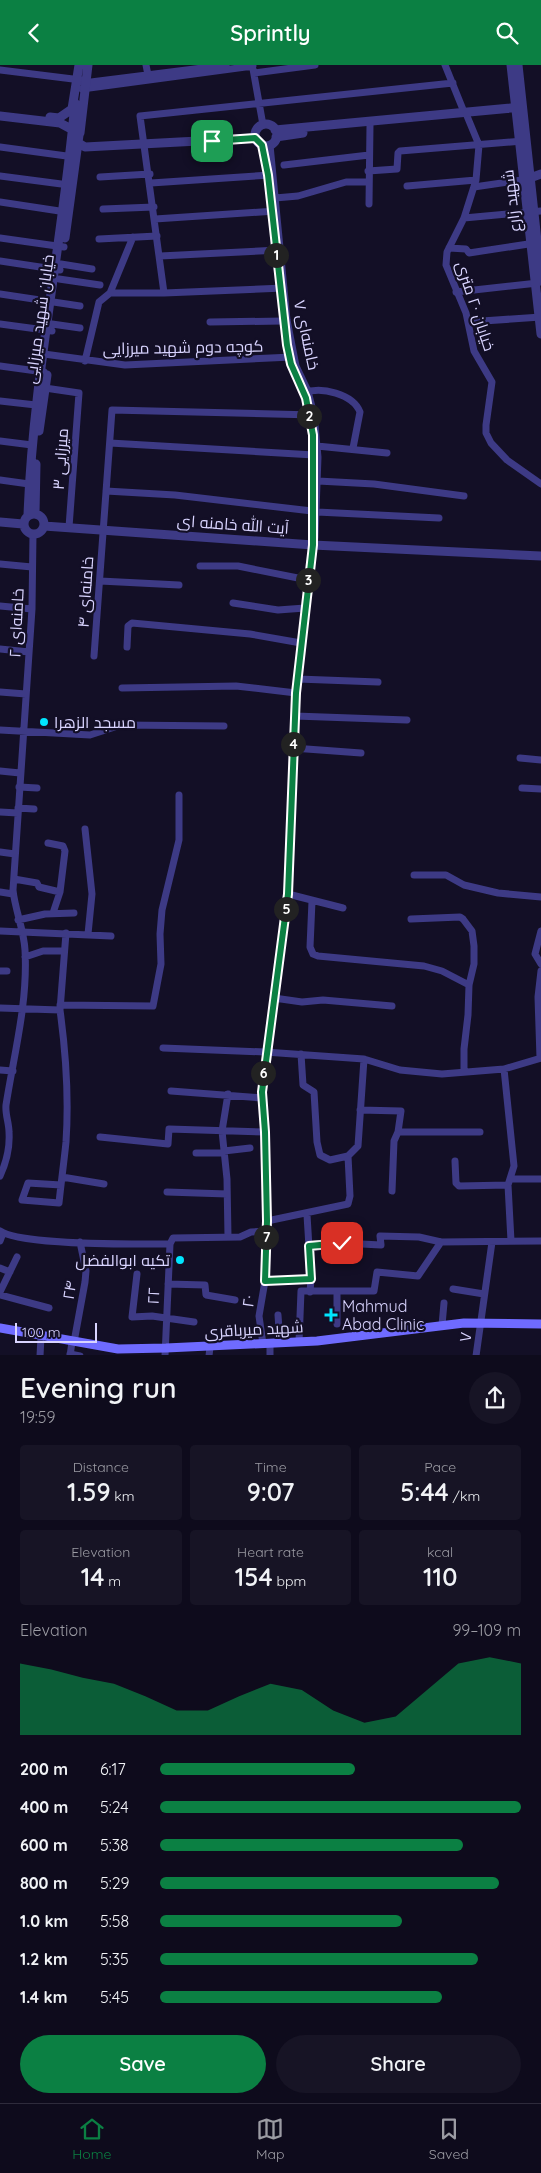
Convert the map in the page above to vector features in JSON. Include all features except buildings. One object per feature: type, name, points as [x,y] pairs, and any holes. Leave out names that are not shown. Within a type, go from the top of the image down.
[{"type":"main road","name":"شهید میرباقری","points":[[0,1328],[41,1337],[118,1349],[165,1352],[209,1351],[481,1322],[541,1324]]},
{"type":"street","points":[[76,129],[82,111],[79,65]]},
{"type":"street","points":[[88,65],[70,117],[81,140],[87,144],[145,143]]},
{"type":"street","points":[[146,65],[148,75]]},
{"type":"street","points":[[81,84],[148,75],[172,68],[226,65]]},
{"type":"street","points":[[0,71],[81,84],[253,68],[316,65]]},
{"type":"street","name":"خیابان ۲۰ متری","points":[[445,65],[479,145],[475,184],[464,218],[448,248],[446,265],[468,322],[474,351],[492,381],[486,433],[491,443],[507,460],[541,484]]},
{"type":"street","name":"شهید زارع","points":[[511,65],[519,110]]},
{"type":"street","name":"شهید زارع","points":[[518,65],[522,141],[534,212],[541,334]]},
{"type":"street","points":[[253,68],[263,125],[255,135]]},
{"type":"street","points":[[164,293],[150,173],[140,116],[453,83]]},
{"type":"street","points":[[78,144],[90,148],[255,135],[266,145],[276,133],[519,110]]},
{"type":"street","points":[[60,123],[82,111]]},
{"type":"street","points":[[0,112],[59,118],[70,117]]},
{"type":"street","points":[[276,133],[465,114]]},
{"type":"street","points":[[0,116],[60,123],[76,129]]},
{"type":"street","points":[[263,125],[271,126],[276,133]]},
{"type":"street","points":[[369,204],[370,125]]},
{"type":"street","name":"خیابان شهید میرزایی","points":[[73,157],[78,144],[76,129]]},
{"type":"street","name":"خیابان شهید میرزایی","points":[[31,515],[29,484],[36,405],[44,372],[59,271],[76,129]]},
{"type":"street","points":[[368,171],[397,169],[398,153],[400,151],[522,141]]},
{"type":"street","name":"خامنه‌ای ۷","points":[[266,145],[282,288],[292,357]]},
{"type":"street","points":[[0,147],[73,157]]},
{"type":"street","points":[[284,165],[369,155]]},
{"type":"street","points":[[100,177],[150,173]]},
{"type":"street","points":[[151,183],[270,175]]},
{"type":"street","name":"خامنه‌ای ۷","points":[[270,175],[275,198],[274,211]]},
{"type":"street","points":[[527,179],[541,175]]},
{"type":"street","points":[[0,176],[70,185]]},
{"type":"street","points":[[407,186],[475,184],[527,179],[541,180]]},
{"type":"street","points":[[275,198],[298,196],[346,182],[369,182]]},
{"type":"street","points":[[0,202],[66,211]]},
{"type":"street","points":[[103,209],[154,207]]},
{"type":"street","points":[[155,219],[274,211]]},
{"type":"street","points":[[464,218],[534,212]]},
{"type":"street","points":[[99,239],[157,236]]},
{"type":"street","points":[[84,361],[99,302],[110,293],[133,237]]},
{"type":"street","points":[[0,238],[61,246]]},
{"type":"street","points":[[448,248],[466,249],[469,253],[536,243]]},
{"type":"street","points":[[160,256],[278,250]]},
{"type":"street","points":[[0,261],[59,271],[100,285]]},
{"type":"street","points":[[59,271],[92,269]]},
{"type":"street","points":[[456,292],[539,281]]},
{"type":"street","points":[[110,293],[164,293],[282,288]]},
{"type":"street","name":"خامنه‌ای ۷","points":[[282,288],[283,321],[292,357],[306,392],[312,415],[317,446],[318,481],[313,545],[296,693],[293,748]]},
{"type":"street","points":[[0,294],[80,307]]},
{"type":"street","points":[[468,322],[540,317]]},
{"type":"street","points":[[210,322],[283,321]]},
{"type":"street","points":[[0,324],[80,328]]},
{"type":"street","name":"کوچه دوم شهید میرزایی","points":[[46,355],[125,365],[292,357]]},
{"type":"street","points":[[0,366],[44,372]]},
{"type":"street","name":"خیابان شهید میرزایی","points":[[31,515],[37,446],[45,388],[44,372]]},
{"type":"street","name":"میرزایی ۳","points":[[45,388],[79,393],[69,527]]},
{"type":"street","points":[[306,392],[342,393],[358,406],[360,412],[353,448]]},
{"type":"street","points":[[0,401],[36,405]]},
{"type":"street","name":"خامنه‌ای ۴","points":[[94,656],[112,410],[312,415]]},
{"type":"street","name":"خامنه‌ای ۷","points":[[312,415],[315,511]]},
{"type":"street","points":[[0,441],[32,445]]},
{"type":"street","points":[[110,443],[314,455]]},
{"type":"street","points":[[317,446],[353,448],[387,453]]},
{"type":"street","points":[[0,480],[29,484]]},
{"type":"street","points":[[318,481],[374,483],[464,496]]},
{"type":"street","points":[[106,491],[175,495],[315,511],[439,518]]},
{"type":"street","points":[[31,515],[42,518],[44,526],[38,533],[33,534],[25,530],[23,524],[31,515]]},
{"type":"street","points":[[0,522],[23,524]]},
{"type":"street","name":"آیت الله خامنه ای","points":[[44,526],[313,545],[541,556]]},
{"type":"street","name":"خامنه‌ای ۲","points":[[0,1177],[7,1154],[9,1132],[4,1099],[12,1071],[22,1010],[25,957],[22,933],[13,894],[32,609],[33,534]]},
{"type":"street","points":[[0,564],[32,567]]},
{"type":"street","points":[[200,566],[238,566],[308,579]]},
{"type":"street","points":[[100,581],[179,585]]},
{"type":"street","points":[[233,603],[278,610],[305,608]]},
{"type":"street","points":[[0,606],[32,609]]},
{"type":"street","points":[[127,647],[128,626],[132,623],[250,634],[301,643]]},
{"type":"street","points":[[0,649],[29,652]]},
{"type":"street","points":[[298,679],[378,682]]},
{"type":"street","points":[[122,688],[236,686],[296,693]]},
{"type":"street","points":[[0,692],[26,694]]},
{"type":"street","points":[[295,715],[407,720]]},
{"type":"street","points":[[0,730],[23,733],[90,735],[120,725],[224,726]]},
{"type":"street","points":[[293,748],[361,753]]},
{"type":"street","name":"۲۰","points":[[271,1344],[260,1316],[265,1281],[267,1231],[265,1132],[262,1098],[265,1052],[288,894],[293,748]]},
{"type":"street","points":[[520,758],[541,760]]},
{"type":"street","points":[[0,771],[20,773]]},
{"type":"street","points":[[19,787],[37,788]]},
{"type":"street","points":[[522,788],[541,789]]},
{"type":"street","points":[[0,1008],[22,1010],[153,1006],[161,964],[160,934],[162,910],[179,840],[179,795]]},
{"type":"street","points":[[0,812],[34,809]]},
{"type":"street","points":[[85,829],[92,894],[88,934]]},
{"type":"street","points":[[48,843],[65,848],[60,892],[53,913]]},
{"type":"street","points":[[0,852],[15,854]]},
{"type":"street","points":[[414,875],[446,875],[464,885],[498,893],[541,897]]},
{"type":"street","points":[[14,879],[37,883],[39,887],[60,892]]},
{"type":"street","points":[[0,893],[13,894]]},
{"type":"street","points":[[288,894],[343,908]]},
{"type":"street","points":[[312,901],[310,947],[313,954],[424,966],[442,971],[469,985]]},
{"type":"street","points":[[18,920],[53,913],[74,913]]},
{"type":"street","points":[[411,919],[464,919],[472,931],[474,964],[469,985],[464,1072]]},
{"type":"street","points":[[0,931],[111,936]]},
{"type":"street","points":[[541,931],[536,953],[541,964]]},
{"type":"street","points":[[61,1185],[28,1183],[22,1200],[59,1203],[66,1141],[66,1050],[60,1008],[66,933]]},
{"type":"street","points":[[25,957],[43,951],[64,951]]},
{"type":"street","points":[[163,1048],[265,1052],[364,1059],[410,1072],[464,1072],[504,1069],[541,1058],[538,997],[541,971]]},
{"type":"street","points":[[274,998],[302,1002],[323,999],[392,1006]]},
{"type":"street","points":[[301,1054],[303,1085],[314,1092],[317,1142],[320,1155],[330,1160],[348,1155],[358,1146],[364,1059]]},
{"type":"street","points":[[504,1069],[514,1166],[510,1182],[511,1241]]},
{"type":"street","points":[[0,1070],[12,1071]]},
{"type":"street","points":[[171,1091],[262,1098]]},
{"type":"street","points":[[228,1094],[222,1131],[228,1237]]},
{"type":"street","points":[[360,1110],[401,1111],[398,1132],[394,1141],[392,1191]]},
{"type":"street","points":[[100,1137],[168,1144],[169,1129],[265,1132]]},
{"type":"street","points":[[398,1132],[480,1132]]},
{"type":"street","points":[[196,1153],[224,1152],[250,1148]]},
{"type":"street","points":[[267,1221],[348,1204],[350,1196],[348,1155]]},
{"type":"street","points":[[455,1161],[456,1183],[459,1186],[541,1179]]},
{"type":"street","points":[[62,1177],[104,1184]]},
{"type":"street","points":[[167,1192],[227,1194]]},
{"type":"street","points":[[307,1215],[310,1291]]},
{"type":"street","points":[[1,1235],[80,1243],[170,1244],[173,1238],[240,1237],[251,1231],[267,1231]]},
{"type":"street","points":[[309,1246],[342,1243],[381,1245],[380,1236],[419,1237],[441,1242],[541,1241]]},
{"type":"street","points":[[299,1342],[301,1291],[374,1291],[377,1272],[418,1276],[441,1242]]},
{"type":"street","name":"۷","points":[[476,1355],[492,1242]]},
{"type":"street","name":"۲۴","points":[[70,1355],[86,1271],[80,1243]]},
{"type":"street","name":"۲۲","points":[[165,1352],[170,1244]]},
{"type":"street","points":[[17,1257],[0,1294],[49,1308]]},
{"type":"street","points":[[0,1268],[10,1272]]},
{"type":"street","points":[[137,1274],[132,1317],[152,1316],[194,1322]]},
{"type":"street","points":[[265,1281],[311,1279]]},
{"type":"street","points":[[168,1284],[204,1285],[206,1295],[235,1300]]},
{"type":"street","points":[[454,1289],[484,1293]]},
{"type":"street","points":[[337,1291],[337,1324]]},
{"type":"street","points":[[442,1325],[444,1303]]},
{"type":"street","points":[[270,1355],[278,1315]]},
{"type":"street","points":[[40,1355],[41,1337]]},
{"type":"street","points":[[70,1355],[80,1355]]},
{"type":"place","name":"مسجد الزهرا","points":[[44,722]]},
{"type":"place","name":"تکیه ابوالفضل","points":[[180,1260]]},
{"type":"place","name":"Mahmud Abad Clinic","points":[[331,1315]]},
{"type":"route","points":[[212,141],[255,138],[262,145],[268,175],[287,345],[291,364],[306,398],[313,435],[314,455],[313,545],[296,693],[288,894],[285,926],[265,1052],[262,1092],[267,1221],[265,1281],[311,1279],[309,1246],[342,1243]]}]
